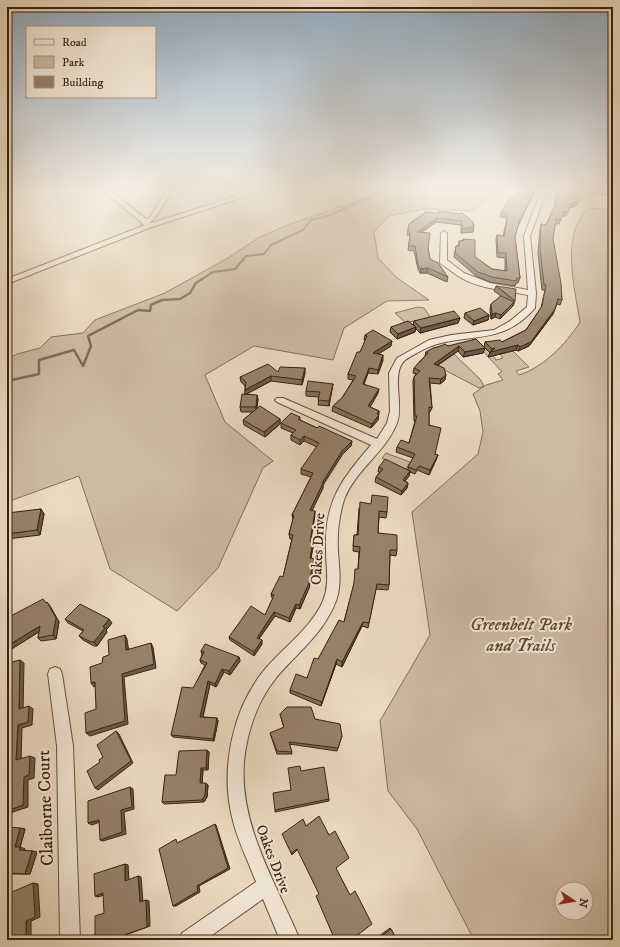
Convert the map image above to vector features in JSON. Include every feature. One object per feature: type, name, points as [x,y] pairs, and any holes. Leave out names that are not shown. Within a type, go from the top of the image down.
[{"type":"street","points":[[7,282],[129,232]]},
{"type":"street","name":"Oakes Drive","points":[[290,940],[266,886],[240,816],[236,788],[238,751],[244,724],[256,695],[266,680],[305,638],[320,620],[328,606],[334,576],[332,547],[334,516],[340,494],[350,476],[378,444],[388,429],[395,411],[392,378],[400,360],[418,348],[439,338],[494,333],[519,319],[531,308],[532,293],[527,236],[528,232]]},
{"type":"street","points":[[444,233],[444,260],[461,274],[488,285],[532,293]]},
{"type":"street","points":[[280,400],[378,444]]},
{"type":"street","name":"Claiborne Court","points":[[55,674],[65,746],[70,940]]},
{"type":"street","points":[[188,940],[266,886]]},
{"type":"green space","points":[[271,232],[374,232],[378,258],[396,277],[429,300],[387,301],[344,328],[333,360],[254,346],[205,375],[225,422],[273,461],[263,468],[218,568],[177,611],[110,569],[79,476],[7,502],[7,359],[17,354],[40,348],[51,337],[83,333],[95,320],[165,293],[228,258],[258,238]]},
{"type":"green space","name":"Greenbelt Park and Trails","points":[[574,232],[613,232],[613,940],[474,940],[417,829],[388,791],[380,721],[430,635],[412,512],[478,454],[483,432],[480,411],[473,394],[486,385],[503,380],[498,374],[502,372],[482,350],[487,348],[496,360],[503,358],[500,354],[513,351],[529,367],[516,371],[519,375],[546,361],[568,338],[580,322],[573,279],[572,247]]},
{"type":"green space","points":[[418,307],[424,308],[431,318],[416,323],[414,321],[406,323],[395,313]]},
{"type":"green space","points":[[454,354],[480,379],[484,386],[479,388],[437,366]]},
{"type":"green space","points":[[386,453],[410,462],[404,473],[382,458]]},
{"type":"building","points":[[410,232],[430,233],[428,248],[430,259],[438,263],[448,277],[428,268],[421,269],[418,265],[415,246],[409,246]]},
{"type":"building","points":[[505,232],[516,232],[515,237],[520,278],[517,278],[516,281],[492,277],[478,272],[455,253],[456,246],[459,246],[459,241],[463,241],[463,239],[475,240],[475,257],[492,269],[507,271],[506,253],[498,253],[497,235],[504,236]]},
{"type":"building","points":[[541,232],[554,232],[553,239],[561,283],[562,300],[558,299],[555,309],[531,342],[520,347],[518,345],[490,352],[495,348],[492,349],[485,342],[500,340],[502,342],[526,330],[542,306],[546,285],[544,285],[540,248]]},
{"type":"building","points":[[496,286],[516,289],[515,301],[504,292]]},
{"type":"building","points":[[501,296],[514,302],[501,315],[496,313],[492,314],[491,304]]},
{"type":"building","points":[[480,308],[489,315],[474,321],[465,313]]},
{"type":"building","points":[[454,311],[460,318],[421,328],[414,321]]},
{"type":"building","points":[[408,321],[416,327],[398,334],[391,327]]},
{"type":"building","points":[[373,330],[392,341],[373,353],[383,355],[378,370],[369,368],[363,384],[379,389],[368,406],[379,411],[377,414],[379,415],[372,424],[333,406],[342,398],[356,376],[348,374],[357,352],[360,352],[367,336],[365,335]]},
{"type":"building","points":[[476,339],[485,348],[465,352],[459,346],[434,364],[444,368],[446,375],[441,379],[429,378],[432,408],[429,407],[429,425],[441,428],[435,454],[438,455],[430,470],[419,466],[416,470],[408,467],[415,454],[397,447],[401,440],[409,443],[417,416],[415,416],[414,377],[420,371],[414,368],[428,353],[426,352],[433,348],[445,344],[448,346]]},
{"type":"building","points":[[268,364],[278,372],[280,367],[305,368],[302,380],[271,376],[245,390],[246,382],[240,377]]},
{"type":"building","points":[[308,381],[333,384],[329,401],[318,400],[320,392],[306,391]]},
{"type":"building","points":[[242,394],[257,395],[256,407],[240,407]]},
{"type":"building","points":[[260,406],[280,419],[264,432],[243,420]]},
{"type":"building","points":[[291,413],[300,417],[298,419],[317,428],[319,426],[352,441],[342,451],[322,483],[310,510],[315,511],[310,542],[313,542],[310,558],[314,559],[309,583],[299,605],[296,604],[289,618],[274,612],[257,638],[262,640],[254,652],[229,637],[251,606],[265,615],[274,595],[271,594],[280,576],[283,577],[293,535],[289,534],[294,515],[292,515],[313,473],[301,469],[319,443],[304,436],[300,440],[291,435],[296,430],[281,423]]},
{"type":"building","points":[[385,459],[410,471],[403,480],[408,483],[402,491],[376,477],[383,469],[379,467]]},
{"type":"building","points":[[372,495],[388,497],[387,512],[379,511],[378,533],[397,535],[397,550],[390,550],[389,585],[377,584],[369,623],[363,622],[342,662],[337,659],[322,702],[290,690],[296,674],[307,678],[314,658],[318,659],[339,620],[344,622],[354,583],[355,569],[358,569],[360,547],[353,546],[354,535],[358,535],[360,502],[371,504]]},
{"type":"building","points":[[41,509],[37,530],[7,534],[7,513]]},
{"type":"building","points":[[43,599],[46,603],[47,602],[56,618],[53,635],[38,638],[40,626],[7,646],[7,618]]},
{"type":"building","points":[[80,604],[109,619],[103,627],[105,628],[94,642],[79,636],[84,630],[65,619]]},
{"type":"building","points":[[125,635],[126,650],[151,643],[154,664],[122,674],[125,721],[86,733],[85,713],[96,709],[95,682],[91,683],[90,667],[102,663],[103,657],[109,655],[108,640]]},
{"type":"building","points":[[205,644],[239,657],[229,671],[222,669],[215,684],[208,681],[200,717],[217,718],[213,739],[171,735],[182,687],[193,688],[207,663],[200,660],[204,652],[201,651]]},
{"type":"building","points":[[20,660],[19,709],[29,706],[28,722],[18,725],[16,760],[30,756],[29,775],[24,777],[23,805],[7,811],[7,663]]},
{"type":"building","points":[[287,707],[311,707],[315,719],[340,724],[342,736],[338,748],[289,742],[292,752],[277,751],[270,733],[284,727],[280,714]]},
{"type":"building","points":[[116,731],[131,761],[95,788],[87,771],[100,762],[99,760],[103,757],[97,745]]},
{"type":"building","points":[[207,750],[206,768],[201,768],[200,783],[206,783],[205,795],[202,800],[162,802],[165,775],[176,775],[179,751]]},
{"type":"building","points":[[300,766],[301,771],[324,767],[329,799],[275,810],[273,793],[291,790],[288,768]]},
{"type":"building","points":[[130,787],[132,807],[121,810],[122,832],[100,840],[99,820],[88,823],[88,801]]},
{"type":"building","points":[[319,816],[329,835],[335,831],[349,858],[336,868],[350,895],[355,891],[372,924],[351,940],[335,940],[316,896],[319,894],[297,849],[291,853],[282,834],[303,819],[306,826]]},
{"type":"building","points":[[215,824],[228,868],[197,886],[198,891],[173,906],[159,849],[176,839],[177,843]]},
{"type":"building","points":[[7,827],[20,828],[15,847],[20,847],[19,850],[32,851],[25,874],[7,873]]},
{"type":"building","points":[[125,864],[125,881],[138,876],[140,902],[146,900],[147,927],[110,940],[95,940],[95,916],[104,913],[103,893],[95,896],[94,874]]},
{"type":"building","points":[[33,883],[35,917],[26,921],[26,940],[7,940],[7,894]]},
{"type":"building","points":[[391,929],[397,940],[376,940]]},
{"type":"waterway","points":[[201,280],[213,272],[235,269],[246,256],[264,254],[271,245],[298,232]]},
{"type":"waterway","points":[[7,381],[39,374],[39,360],[74,350],[83,366],[91,346],[88,336],[138,310],[150,311],[151,305],[162,300],[180,299],[190,293],[196,283],[202,279]]}]
